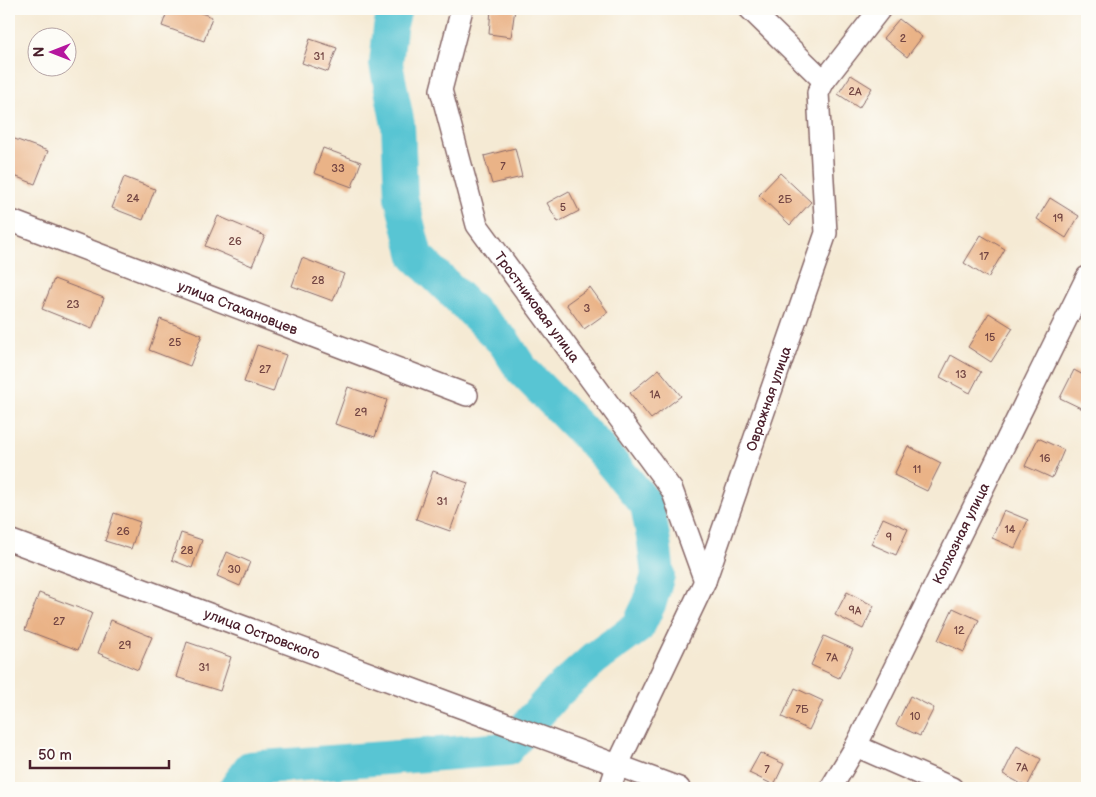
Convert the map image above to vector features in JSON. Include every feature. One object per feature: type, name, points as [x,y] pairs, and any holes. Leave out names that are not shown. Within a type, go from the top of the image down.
[{"type":"street","name":"Тростниковая улица","points":[[462,9],[441,90],[477,225],[672,490],[705,581]]},
{"type":"street","points":[[750,9],[824,81]]},
{"type":"street","name":"Овражная улица","points":[[610,788],[618,764],[705,581],[826,233],[818,93],[824,81],[880,9]]},
{"type":"street","name":"улица Стахановцев","points":[[9,220],[467,395]]},
{"type":"street","name":"Колхозная улица","points":[[831,788],[856,746],[1087,277]]},
{"type":"street","name":"улица Островского","points":[[9,540],[618,764]]},
{"type":"street","points":[[856,746],[952,788]]},
{"type":"street","points":[[618,764],[679,788]]},
{"type":"building","points":[[168,9],[190,9],[212,17],[204,41],[162,26]]},
{"type":"building","points":[[491,9],[515,9],[511,37],[489,34]]},
{"type":"building","points":[[899,19],[922,37],[907,57],[883,38]]},
{"type":"building","points":[[310,39],[337,48],[328,72],[302,63]]},
{"type":"building","points":[[851,75],[872,88],[859,108],[838,94]]},
{"type":"building","points":[[9,137],[48,151],[35,184],[9,174]]},
{"type":"building","points":[[323,148],[361,162],[352,187],[314,173]]},
{"type":"building","points":[[515,148],[522,177],[492,184],[484,156]]},
{"type":"building","points":[[780,173],[811,202],[790,225],[759,195]]},
{"type":"building","points":[[124,177],[155,189],[143,220],[112,208]]},
{"type":"building","points":[[569,191],[579,211],[558,222],[547,203]]},
{"type":"building","points":[[1050,198],[1079,216],[1066,238],[1037,219]]},
{"type":"building","points":[[218,216],[265,236],[252,266],[205,246]]},
{"type":"building","points":[[981,235],[1005,249],[988,278],[964,263]]},
{"type":"building","points":[[302,258],[344,274],[333,301],[292,286]]},
{"type":"building","points":[[54,279],[104,298],[92,329],[42,309]]},
{"type":"building","points":[[590,287],[608,312],[584,329],[566,304]]},
{"type":"building","points":[[989,313],[1013,328],[991,362],[968,347]]},
{"type":"building","points":[[160,319],[202,335],[190,366],[149,350]]},
{"type":"building","points":[[257,345],[286,355],[273,392],[244,382]]},
{"type":"building","points":[[951,355],[981,372],[970,393],[940,377]]},
{"type":"building","points":[[659,369],[681,396],[651,419],[630,393]]},
{"type":"building","points":[[1074,370],[1087,377],[1087,411],[1060,398]]},
{"type":"building","points":[[348,387],[387,400],[375,437],[335,424]]},
{"type":"building","points":[[1038,438],[1064,450],[1052,478],[1025,466]]},
{"type":"building","points":[[908,446],[941,463],[927,491],[894,475]]},
{"type":"building","points":[[433,471],[468,483],[450,531],[416,519]]},
{"type":"building","points":[[1004,510],[1028,520],[1015,548],[992,538]]},
{"type":"building","points":[[114,513],[140,522],[131,549],[105,541]]},
{"type":"building","points":[[883,518],[908,529],[896,555],[871,544]]},
{"type":"building","points":[[181,533],[202,540],[192,568],[172,560]]},
{"type":"building","points":[[227,552],[250,562],[240,586],[217,576]]},
{"type":"building","points":[[847,592],[874,606],[863,629],[835,615]]},
{"type":"building","points":[[39,593],[92,613],[78,650],[25,630]]},
{"type":"building","points":[[953,608],[979,620],[964,652],[938,640]]},
{"type":"building","points":[[111,620],[152,637],[138,670],[98,653]]},
{"type":"building","points":[[824,636],[853,649],[839,678],[811,665]]},
{"type":"building","points":[[187,642],[231,657],[220,691],[176,677]]},
{"type":"building","points":[[795,688],[823,701],[809,730],[782,717]]},
{"type":"building","points":[[910,696],[934,708],[920,736],[896,725]]},
{"type":"building","points":[[1017,746],[1041,759],[1027,787],[1003,774]]},
{"type":"building","points":[[760,753],[784,764],[774,785],[749,773]]},
{"type":"waterway","points":[[236,788],[250,768],[507,749],[553,696],[595,658],[638,627],[650,602],[658,575],[647,505],[599,448],[522,370],[504,342],[416,256],[401,197],[398,125],[386,64],[390,28],[395,9]]}]
